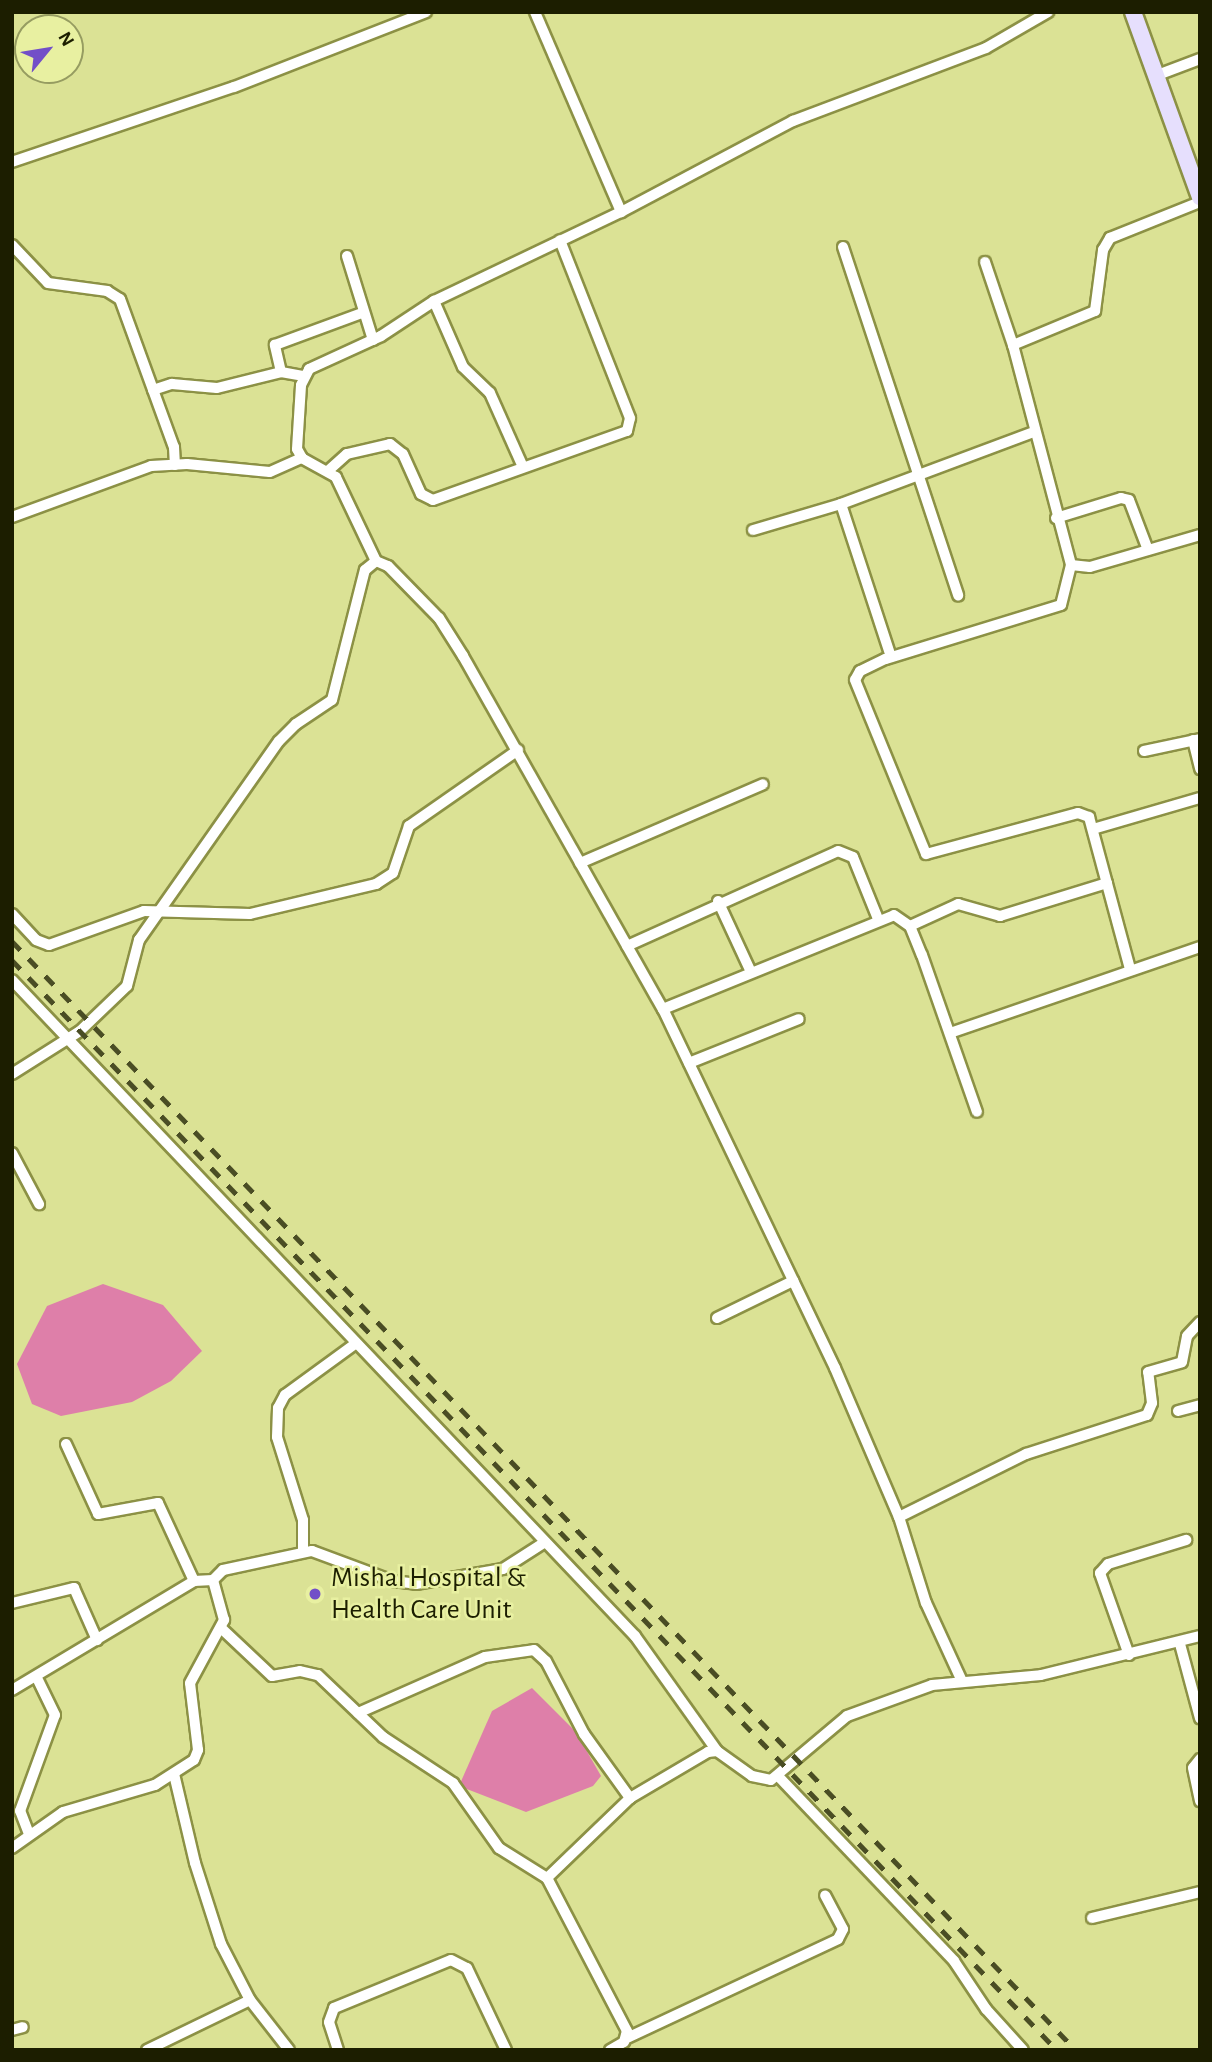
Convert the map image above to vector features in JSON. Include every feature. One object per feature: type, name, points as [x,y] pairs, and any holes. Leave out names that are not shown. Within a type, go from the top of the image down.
[{"type":"street","points":[[12,162],[234,87],[426,12]]},
{"type":"street","points":[[535,12],[621,212]]},
{"type":"street","points":[[153,390],[172,384],[217,388],[281,372],[303,376],[373,340],[434,301],[621,212],[793,121],[965,57],[1048,12]]},
{"type":"street","points":[[1013,345],[1095,311],[1103,250],[1110,238],[1200,199],[1133,12]]},
{"type":"street","points":[[1155,76],[1200,59]]},
{"type":"street","points":[[328,470],[355,450],[390,444],[404,454],[421,494],[433,500],[627,431],[631,425],[560,240]]},
{"type":"street","points":[[12,245],[48,283],[115,293],[124,305],[174,447],[175,465]]},
{"type":"street","points":[[844,247],[958,595]]},
{"type":"street","points":[[347,256],[362,313],[373,340]]},
{"type":"street","points":[[985,262],[1013,345],[1056,518],[1071,565],[1061,605],[891,657],[860,671],[855,680],[926,854],[1078,813],[1089,817],[1130,969]]},
{"type":"street","points":[[434,301],[463,368],[490,393],[523,467]]},
{"type":"street","points":[[281,372],[275,345],[362,313]]},
{"type":"street","points":[[303,376],[297,449],[302,458],[328,470],[376,561],[388,566],[439,618],[518,750],[663,1009],[793,1281],[899,1517],[926,1604],[961,1679]]},
{"type":"street","points":[[753,530],[841,504],[1034,432]]},
{"type":"street","points":[[12,517],[141,468],[175,465],[270,472],[302,458]]},
{"type":"street","points":[[1056,518],[1121,498],[1129,500],[1148,550]]},
{"type":"street","points":[[841,504],[891,657]]},
{"type":"street","points":[[1071,565],[1090,567],[1200,535]]},
{"type":"street","points":[[12,1074],[79,1031],[127,986],[133,978],[134,949],[287,731],[332,700],[365,570],[376,561]]},
{"type":"street","points":[[1144,751],[1197,739],[1200,769]]},
{"type":"street","points":[[12,914],[36,940],[49,945],[134,913],[160,911],[250,914],[376,884],[393,873],[409,825],[518,750]]},
{"type":"street","points":[[580,863],[763,784]]},
{"type":"street","points":[[1093,829],[1200,799]]},
{"type":"street","points":[[627,946],[718,901],[846,850],[853,857],[878,919]]},
{"type":"street","points":[[910,926],[958,904],[1000,916],[1107,883]]},
{"type":"street","points":[[718,901],[751,972]]},
{"type":"street","points":[[663,1009],[878,919],[894,915],[910,926],[977,1112]]},
{"type":"street","points":[[950,1032],[1200,947]]},
{"type":"street","points":[[12,980],[68,1036],[355,1345],[645,1647],[717,1751],[760,1780],[778,1776],[847,1716],[961,1679],[1041,1675],[1180,1644],[1200,1636]]},
{"type":"street","points":[[689,1063],[799,1018]]},
{"type":"street","points":[[12,1153],[39,1204]]},
{"type":"street","points":[[718,1318],[793,1281]]},
{"type":"street","points":[[899,1517],[1026,1454],[1147,1415],[1152,1403],[1148,1372],[1182,1362],[1187,1336],[1200,1322]]},
{"type":"street","points":[[303,1552],[303,1520],[277,1437],[278,1408],[285,1395],[355,1345]]},
{"type":"street","points":[[1178,1411],[1200,1405]]},
{"type":"street","points":[[66,1444],[98,1514],[158,1503],[194,1581]]},
{"type":"street","points":[[1129,1655],[1100,1573],[1108,1564],[1186,1540]]},
{"type":"street","points":[[12,1690],[37,1678],[194,1581],[213,1580],[223,1570],[303,1552],[320,1553],[393,1581],[416,1584],[503,1569],[545,1542]]},
{"type":"street","points":[[12,1848],[63,1812],[155,1785],[194,1760],[198,1750],[188,1699],[190,1683],[221,1628],[223,1611],[213,1580]]},
{"type":"street","points":[[12,1604],[74,1588],[97,1640]]},
{"type":"street","points":[[221,1628],[272,1676],[309,1671],[383,1737],[446,1777],[499,1848],[547,1878],[627,2038]]},
{"type":"street","points":[[1180,1644],[1200,1718]]},
{"type":"street","points":[[358,1713],[485,1657],[534,1650],[546,1661],[584,1734],[630,1798]]},
{"type":"street","points":[[29,1835],[20,1811],[55,1714],[37,1678]]},
{"type":"street","points":[[547,1878],[630,1798],[696,1757],[717,1751]]},
{"type":"street","points":[[1200,1759],[1193,1768],[1200,1801]]},
{"type":"street","points":[[174,1774],[195,1863],[221,1944],[250,2000],[289,2050]]},
{"type":"street","points":[[778,1776],[954,1961],[986,2009],[1023,2050]]},
{"type":"street","points":[[1092,1918],[1200,1892]]},
{"type":"street","points":[[610,2050],[627,2038],[838,1939],[843,1929],[825,1895]]},
{"type":"street","points":[[338,2050],[329,2022],[334,2008],[451,1960],[467,1968],[506,2050]]},
{"type":"street","points":[[147,2050],[250,2000]]},
{"type":"shaded area","points":[[103,1284],[163,1305],[202,1351],[171,1381],[132,1402],[61,1416],[32,1404],[17,1364],[47,1306]]},
{"type":"shaded area","points":[[532,1688],[576,1732],[601,1776],[593,1786],[526,1812],[459,1786],[492,1711]]},
{"type":"railway","points":[[12,941],[1076,2050]]},
{"type":"railway","points":[[12,960],[1057,2050]]},
{"type":"place","name":"Mishal Hospital & Health Care Unit","points":[[315,1594]]}]
